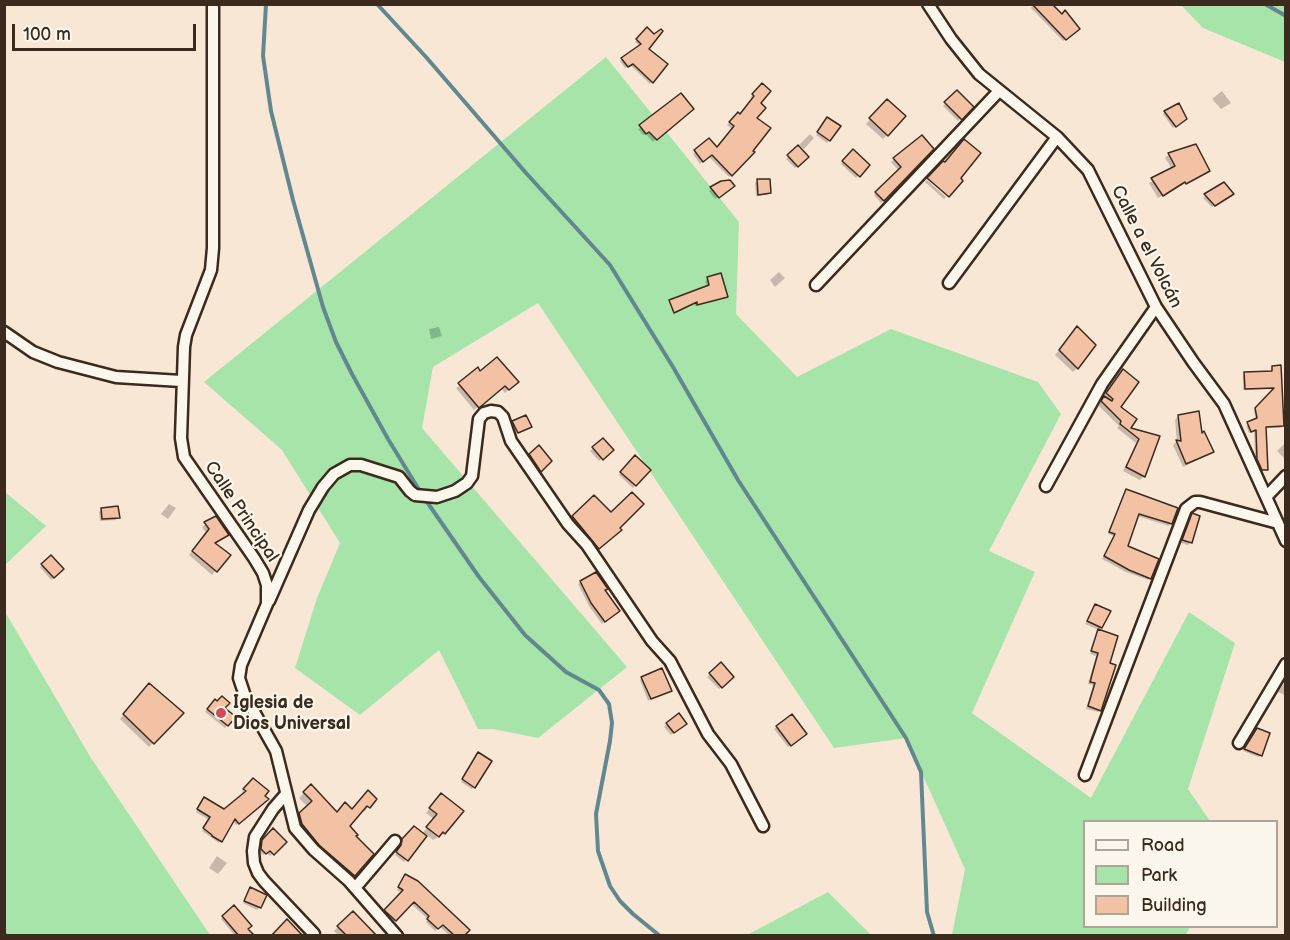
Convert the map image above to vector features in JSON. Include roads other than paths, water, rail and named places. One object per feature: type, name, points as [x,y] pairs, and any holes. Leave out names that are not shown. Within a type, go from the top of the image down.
[{"type":"street","name":"Calle Principal","points":[[213,4],[213,248],[211,270],[186,335],[181,381],[181,438],[184,457],[263,573],[268,594],[267,604]]},
{"type":"street","name":"Calle a el Volcán","points":[[928,4],[951,39],[975,69],[1057,137],[1088,170],[1156,307],[1192,362],[1224,404],[1286,541]]},
{"type":"street","points":[[816,285],[999,91]]},
{"type":"street","points":[[949,283],[1057,137]]},
{"type":"street","points":[[1046,486],[1102,384],[1156,307]]},
{"type":"street","points":[[4,332],[33,352],[58,362],[116,377],[181,381]]},
{"type":"street","points":[[397,936],[355,888],[295,828],[276,751],[245,696],[239,678],[240,665],[309,510],[334,474],[350,465],[361,465],[399,477],[415,495],[437,496],[455,491],[467,483],[472,476],[479,419],[484,413],[498,412],[503,417],[511,441],[568,524],[587,545],[652,641],[670,661],[708,734],[731,764],[763,826]]},
{"type":"street","points":[[1267,496],[1286,476]]},
{"type":"street","points":[[1085,775],[1186,508],[1195,502],[1200,502],[1278,523]]},
{"type":"street","points":[[1239,743],[1286,664]]},
{"type":"street","points":[[286,794],[255,837],[254,863],[264,881],[314,934]]},
{"type":"street","points":[[355,888],[395,841]]},
{"type":"waterway","points":[[266,4],[263,56],[271,111],[323,307],[336,342],[352,374],[421,493]]},
{"type":"waterway","points":[[377,4],[610,265],[673,367],[738,480],[906,738],[921,772],[927,912],[934,936]]},
{"type":"waterway","points":[[1265,4],[1286,16]]},
{"type":"waterway","points":[[425,499],[479,577],[525,635],[566,672],[599,690],[609,704],[612,723],[610,741],[596,814],[598,851],[610,886],[620,901],[660,936]]},
{"type":"place","name":"Iglesia de Dios Universal","points":[[221,713]]}]
